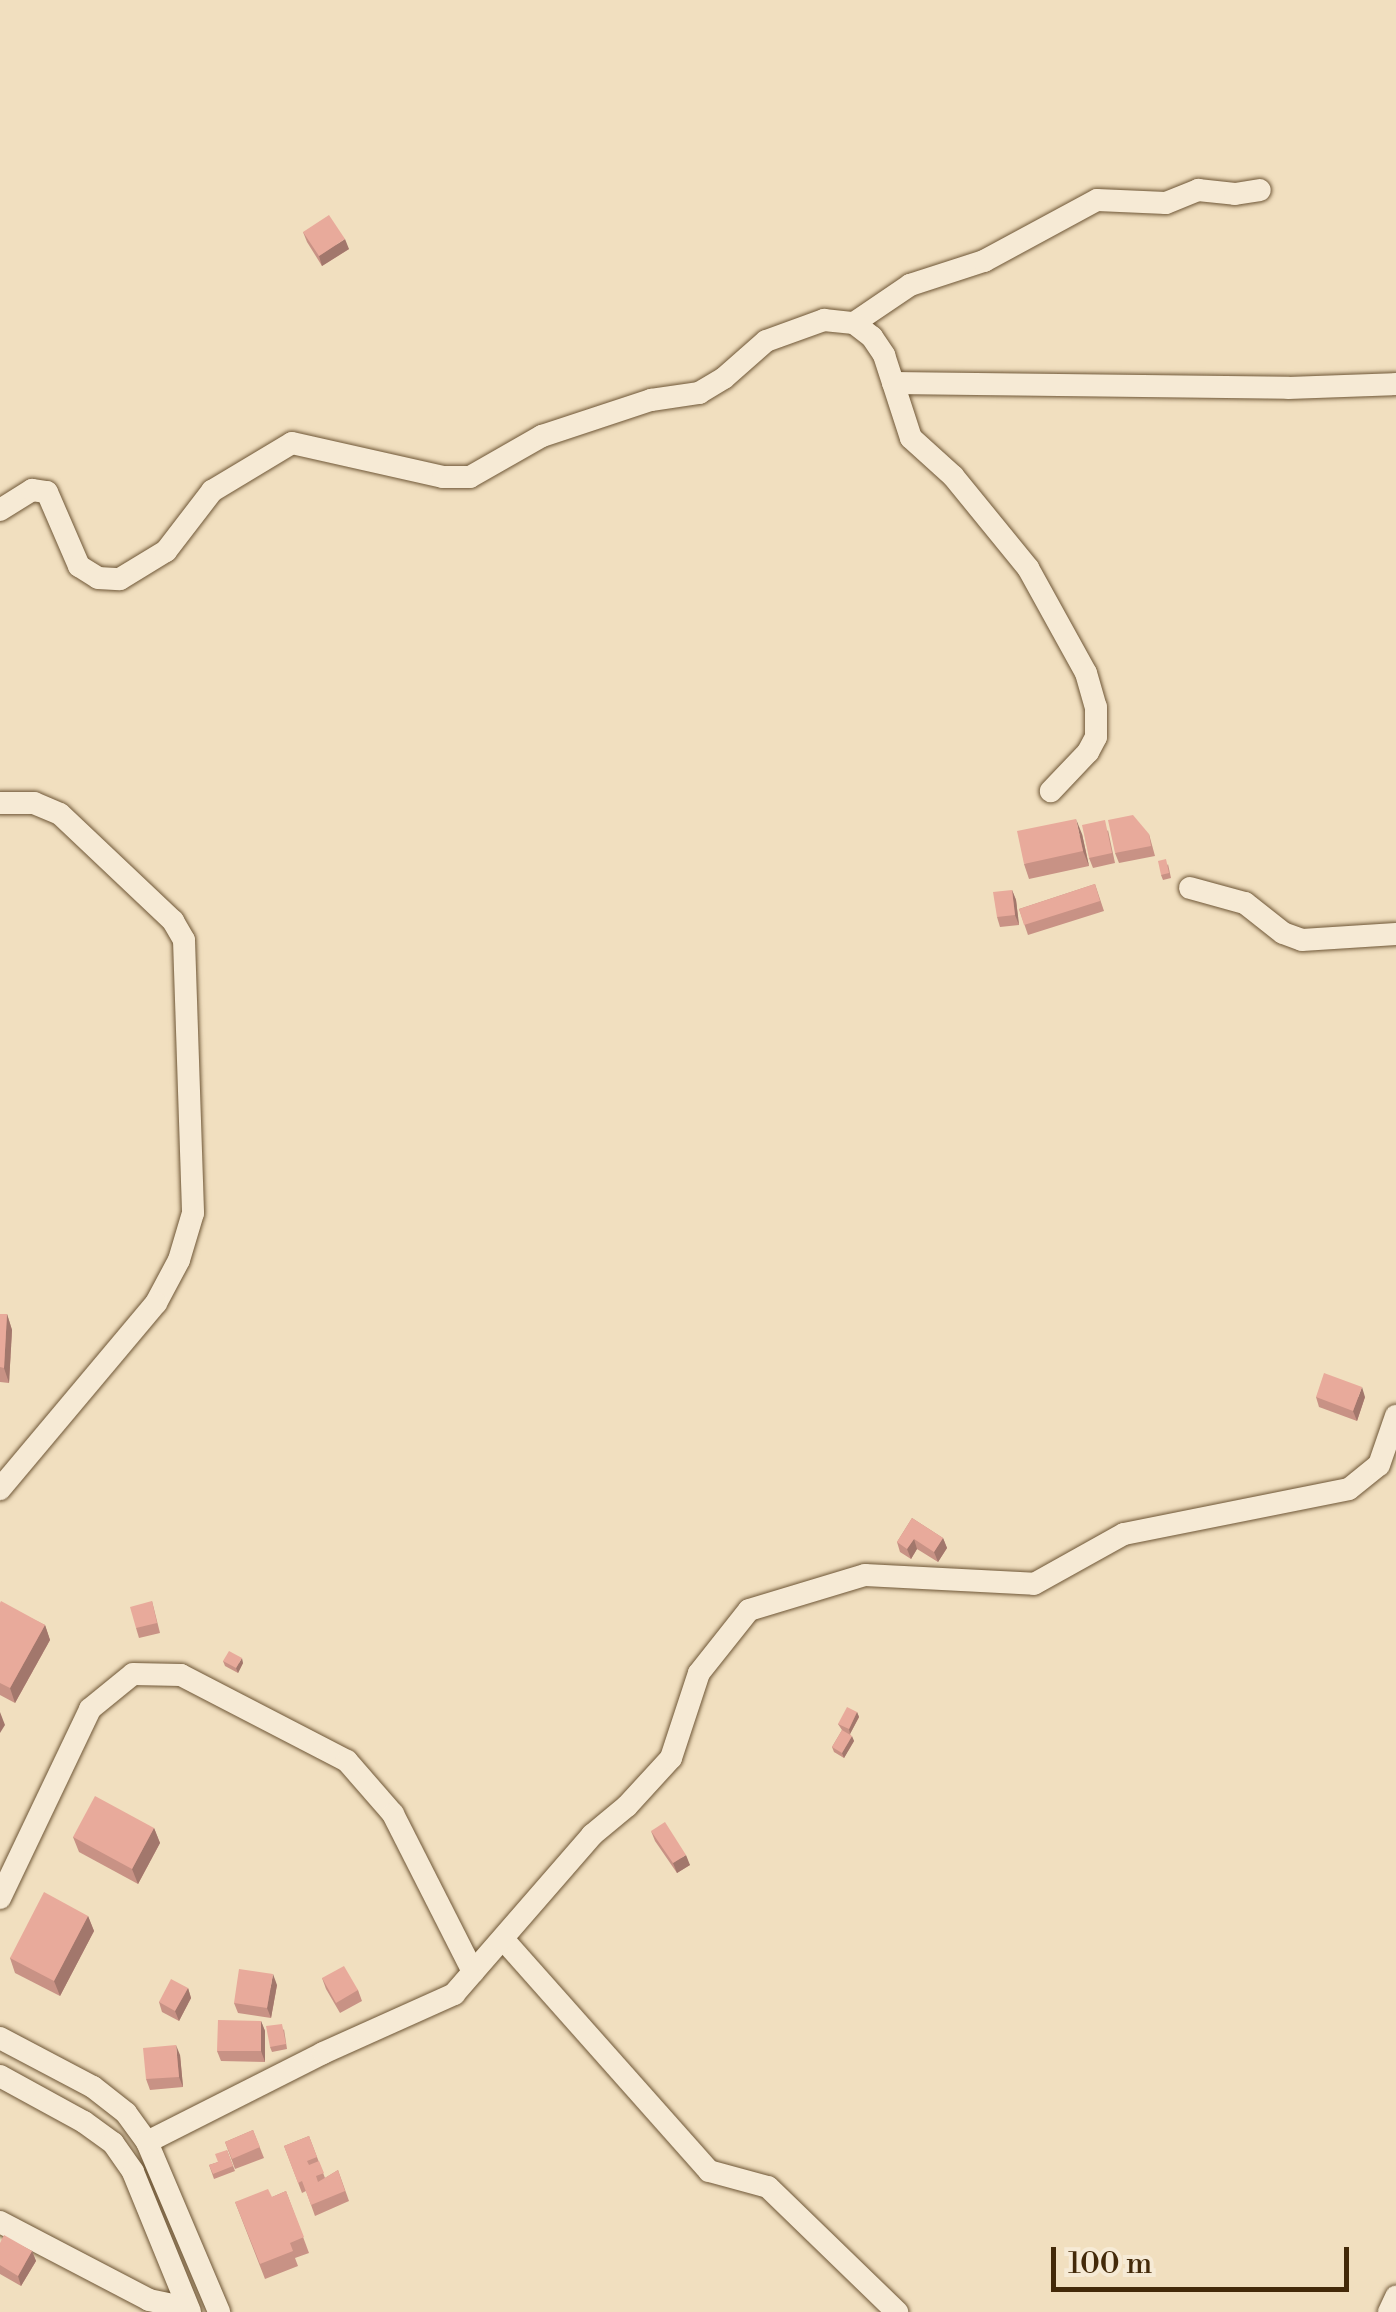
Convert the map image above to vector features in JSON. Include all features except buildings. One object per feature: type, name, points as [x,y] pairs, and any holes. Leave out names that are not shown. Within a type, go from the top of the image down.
[{"type":"street","points":[[854,323],[910,285],[984,261],[1096,200],[1166,203],[1198,190],[1236,194],[1260,190]]},
{"type":"street","points":[[0,510],[32,490],[48,492],[79,566],[98,578],[120,579],[166,551],[212,490],[292,442],[443,478],[470,478],[542,436],[651,400],[698,394],[724,378],[766,340],[824,320],[854,323],[872,337],[911,438],[953,476],[1028,568],[1086,674],[1096,707],[1096,736],[1088,752],[1051,792]]},
{"type":"street","points":[[893,384],[1288,388],[1396,384]]},
{"type":"street","points":[[0,802],[34,803],[60,814],[173,921],[184,940],[192,1213],[179,1260],[156,1304],[0,1489]]},
{"type":"street","points":[[1190,888],[1245,903],[1283,933],[1302,940],[1396,934]]},
{"type":"street","points":[[148,2142],[322,2053],[454,1994],[592,1835],[636,1798],[671,1758],[699,1673],[749,1610],[865,1575],[1034,1584],[1124,1534],[1349,1489],[1379,1464],[1396,1416]]},
{"type":"street","points":[[0,1898],[90,1709],[133,1674],[182,1676],[348,1761],[393,1814],[473,1972]]},
{"type":"street","points":[[503,1939],[709,2171],[768,2187],[898,2312]]},
{"type":"street","points":[[0,2038],[93,2086],[126,2112],[148,2142],[219,2312]]},
{"type":"street","points":[[0,2076],[84,2122],[113,2143],[133,2172],[189,2310]]},
{"type":"street","points":[[0,2222],[148,2300],[189,2310]]},
{"type":"street","points":[[1389,2312],[1396,2296]]}]
